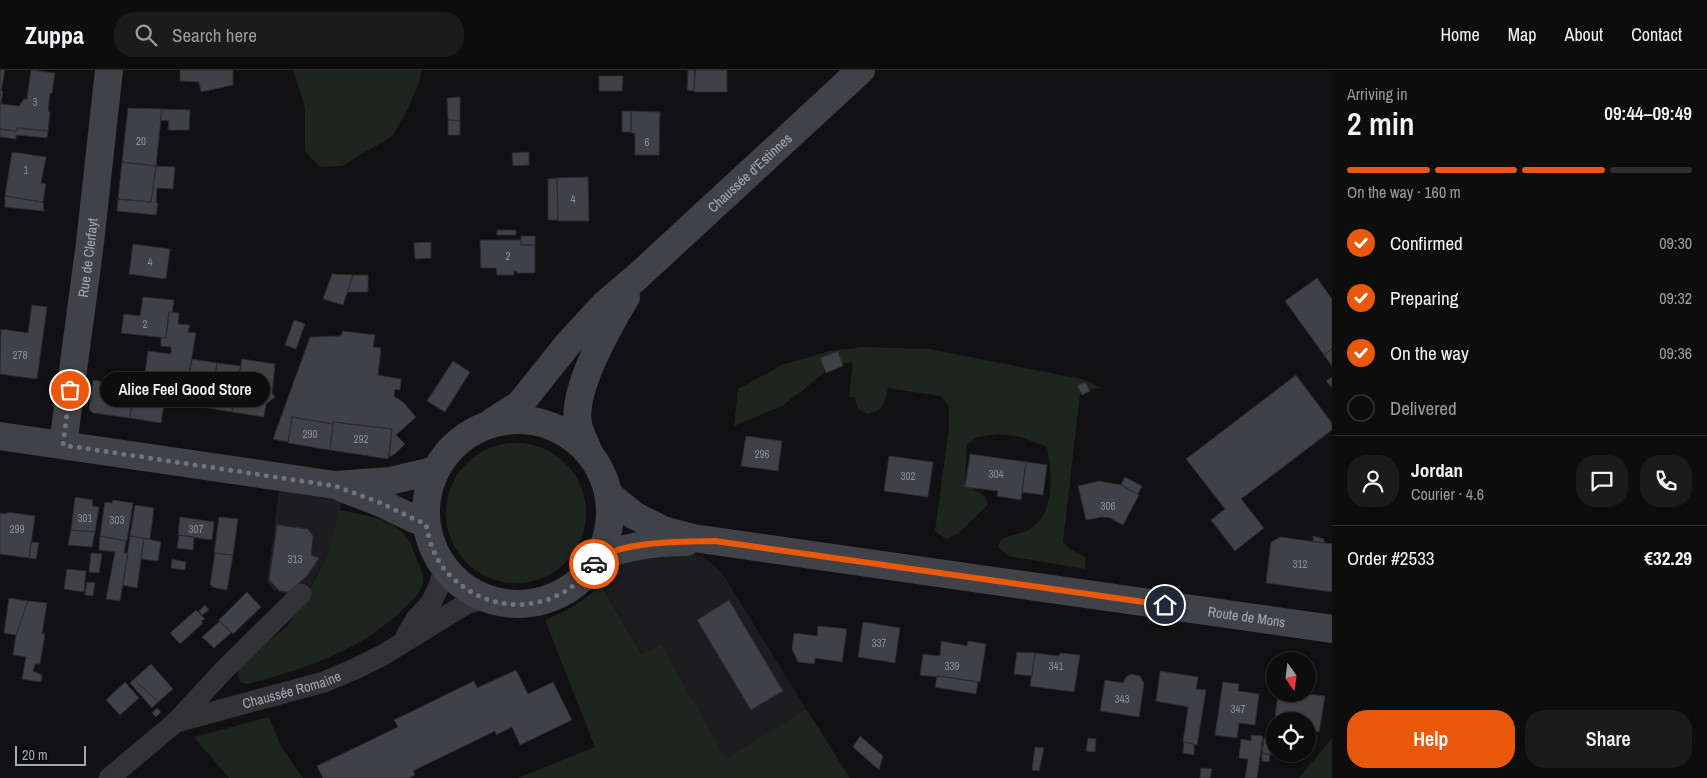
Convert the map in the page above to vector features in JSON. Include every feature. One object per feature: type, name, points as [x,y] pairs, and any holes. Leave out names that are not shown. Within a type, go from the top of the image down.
[{"type":"main road","name":"Rue de Clerfayt","points":[[63,445],[90,243],[109,70]]},
{"type":"main road","name":"Chaussée d'Estinnes","points":[[609,495],[609,526],[604,546],[598,558],[587,574],[574,586],[540,603],[502,604],[484,598],[462,586],[444,569],[429,539],[425,505],[429,487],[445,455],[471,433],[520,404],[568,344],[604,305],[638,276],[861,70]]},
{"type":"main road","name":"Chaussée d'Estinnes","points":[[590,453],[578,424],[578,408],[581,393],[586,375],[598,348],[638,276]]},
{"type":"main road","points":[[487,425],[514,420],[543,423],[568,434],[590,453],[605,480],[609,495]]},
{"type":"main road","points":[[0,436],[335,486],[381,503],[426,524]]},
{"type":"main road","points":[[335,486],[390,481],[436,470]]},
{"type":"main road","name":"Route de Mons","points":[[609,495],[635,516],[664,530],[693,538],[1332,629]]},
{"type":"main road","name":"Route de Mons","points":[[598,558],[639,545],[663,542],[715,541]]},
{"type":"street","name":"Chaussée Romaine","points":[[401,642],[416,620],[431,603],[444,569]]},
{"type":"street","name":"Chaussée Romaine","points":[[109,778],[176,722],[223,671],[301,594]]},
{"type":"street","name":"Chaussée Romaine","points":[[176,722],[324,682],[383,655],[401,642],[466,604],[484,598]]},
{"type":"shaded area","points":[[293,70],[421,70],[420,79],[408,109],[392,136],[342,166],[320,167],[305,151],[305,107]]},
{"type":"shaded area","points":[[864,347],[929,349],[1086,380],[1102,389],[1095,388],[1080,394],[1063,542],[1071,550],[1085,557],[1086,569],[1008,556],[998,547],[1001,539],[1026,531],[1036,524],[1048,505],[1051,481],[1047,447],[1021,437],[999,434],[977,437],[967,445],[965,481],[974,490],[985,496],[988,505],[959,533],[946,539],[935,531],[949,429],[949,406],[941,396],[888,388],[883,406],[867,414],[858,408],[855,398],[849,397],[853,362],[831,366],[782,406],[734,426],[738,389],[782,365],[830,351]]},
{"type":"shaded area","points":[[516,443],[530,444],[543,448],[565,464],[581,486],[585,499],[585,527],[581,540],[565,562],[543,578],[530,582],[516,583],[502,582],[489,578],[467,562],[451,540],[447,527],[446,513],[447,499],[451,486],[467,464],[489,448],[502,444]]},
{"type":"shaded area","points":[[279,490],[342,501],[327,556],[303,599],[273,590],[267,581]]},
{"type":"shaded area","points":[[339,510],[377,518],[395,526],[402,532],[411,544],[422,571],[423,582],[418,594],[389,621],[371,635],[352,646],[290,672],[247,684],[241,683],[238,676],[239,669],[250,655],[287,627],[309,591],[327,556]]},
{"type":"shaded area","points":[[686,551],[703,557],[721,571],[806,709],[726,760],[661,646],[643,655],[597,577],[606,568],[619,560]]},
{"type":"shaded area","points":[[601,585],[642,654],[661,645],[726,759],[806,709],[850,778],[518,778],[595,747],[545,620],[575,605]]},
{"type":"shaded area","points":[[269,717],[281,747],[303,778],[229,778],[194,737]]},
{"type":"shaded area","points":[[1332,738],[1332,778],[1299,778],[1312,762],[1316,762],[1316,757]]},
{"type":"building","points":[[0,70],[5,70],[1,91],[3,91],[1,104],[19,106],[24,99],[27,99],[31,70],[55,73],[52,93],[50,93],[48,131],[17,128],[16,131],[0,129]]},
{"type":"building","points":[[180,70],[233,70],[233,85],[201,92],[199,82],[180,81]]},
{"type":"building","points":[[688,70],[695,70],[694,91],[687,90]]},
{"type":"building","points":[[695,70],[727,70],[727,92],[694,92]]},
{"type":"building","points":[[599,76],[623,76],[622,91],[599,91]]},
{"type":"building","points":[[460,97],[460,121],[448,120],[447,98]]},
{"type":"building","points":[[128,108],[162,109],[156,166],[122,162]]},
{"type":"building","points":[[162,109],[190,110],[189,130],[168,130],[169,121],[160,120]]},
{"type":"building","points":[[622,111],[631,111],[631,132],[622,132]]},
{"type":"building","points":[[631,111],[660,112],[659,155],[635,155],[635,133],[631,133]]},
{"type":"building","points":[[448,120],[460,121],[460,135],[448,135]]},
{"type":"building","points":[[17,128],[48,131],[47,138],[16,135],[16,139],[0,137],[0,129],[16,131]]},
{"type":"building","points":[[12,152],[46,157],[41,183],[46,184],[43,202],[5,196]]},
{"type":"building","points":[[529,152],[529,165],[513,166],[512,153]]},
{"type":"building","points":[[122,162],[156,166],[151,202],[118,199]]},
{"type":"building","points":[[156,166],[175,167],[173,189],[157,188],[156,203],[158,203],[156,215],[117,211],[118,199],[151,202]]},
{"type":"building","points":[[588,177],[589,221],[558,221],[557,178]]},
{"type":"building","points":[[557,178],[558,220],[548,220],[548,179]]},
{"type":"building","points":[[5,196],[43,202],[44,211],[5,207]]},
{"type":"building","points":[[497,230],[516,230],[516,235],[497,235]]},
{"type":"building","points":[[521,236],[535,236],[535,245],[521,245]]},
{"type":"building","points":[[480,240],[521,240],[521,245],[535,245],[535,273],[517,273],[517,271],[514,271],[514,275],[497,275],[496,268],[481,268]]},
{"type":"building","points":[[431,242],[431,258],[415,259],[414,243]]},
{"type":"building","points":[[133,244],[170,249],[166,279],[129,274]]},
{"type":"building","points":[[332,274],[353,275],[343,305],[323,299]]},
{"type":"building","points":[[353,275],[368,275],[368,292],[347,292]]},
{"type":"building","points":[[1317,278],[1332,299],[1332,349],[1324,355],[1285,301]]},
{"type":"building","points":[[143,297],[174,300],[172,313],[169,312],[166,338],[121,333],[124,314],[140,316]]},
{"type":"building","points":[[32,305],[47,307],[37,379],[0,374],[1,329],[28,333]]},
{"type":"building","points":[[169,312],[179,313],[178,324],[190,325],[188,332],[196,333],[188,379],[168,377],[166,392],[143,388],[148,351],[171,354],[171,347],[161,346],[161,338],[166,338]]},
{"type":"building","points":[[294,320],[305,324],[296,349],[285,345]]},
{"type":"building","points":[[343,331],[375,335],[373,347],[381,348],[378,375],[401,379],[400,390],[395,389],[394,396],[404,403],[416,417],[396,435],[405,444],[389,457],[392,429],[333,422],[333,424],[292,417],[288,442],[273,439],[310,337],[341,336]]},
{"type":"building","points":[[1332,349],[1332,366],[1324,355]]},
{"type":"building","points":[[838,351],[843,366],[826,373],[820,358]]},
{"type":"building","points":[[192,359],[217,363],[215,375],[190,371]]},
{"type":"building","points":[[242,359],[275,364],[272,393],[275,397],[266,404],[264,417],[232,412]]},
{"type":"building","points":[[453,361],[470,372],[445,412],[427,401]]},
{"type":"building","points":[[217,363],[241,366],[237,378],[215,375]]},
{"type":"building","points":[[190,371],[237,378],[232,412],[185,404]]},
{"type":"building","points":[[1296,375],[1332,423],[1332,430],[1241,499],[1264,528],[1235,551],[1211,520],[1225,509],[1186,459]]},
{"type":"building","points":[[1332,377],[1332,388],[1326,381]]},
{"type":"building","points":[[93,380],[134,387],[130,418],[93,413],[89,409]]},
{"type":"building","points":[[1085,382],[1090,391],[1082,395],[1077,386]]},
{"type":"building","points":[[134,387],[166,392],[161,423],[130,418]]},
{"type":"building","points":[[292,417],[333,424],[330,450],[288,443]]},
{"type":"building","points":[[333,422],[392,429],[388,459],[330,450]]},
{"type":"building","points":[[746,436],[782,441],[778,471],[741,466]]},
{"type":"building","points":[[970,454],[1026,462],[1021,500],[997,496],[998,491],[965,487]]},
{"type":"building","points":[[889,456],[933,462],[928,497],[884,491]]},
{"type":"building","points":[[1026,462],[1047,465],[1043,495],[1022,492]]},
{"type":"building","points":[[1125,477],[1142,486],[1138,494],[1121,485]]},
{"type":"building","points":[[1099,481],[1121,485],[1139,495],[1123,525],[1110,518],[1101,517],[1086,520],[1078,486]]},
{"type":"building","points":[[75,497],[93,500],[92,506],[99,507],[95,532],[71,530]]},
{"type":"building","points":[[113,500],[133,503],[127,541],[100,536],[105,502],[112,503]]},
{"type":"building","points":[[135,505],[154,508],[150,539],[130,536]]},
{"type":"building","points":[[7,512],[35,516],[29,558],[0,554],[0,513],[7,514]]},
{"type":"building","points":[[180,517],[214,522],[212,540],[178,535]]},
{"type":"building","points":[[219,517],[238,519],[233,555],[214,553]]},
{"type":"building","points":[[277,525],[308,529],[313,536],[311,555],[319,558],[307,576],[289,592],[280,591],[269,580]]},
{"type":"building","points":[[71,530],[95,532],[92,547],[68,545]]},
{"type":"building","points":[[179,535],[194,537],[193,550],[177,548]]},
{"type":"building","points":[[100,536],[126,541],[124,553],[128,553],[120,601],[106,599],[115,552],[99,550]]},
{"type":"building","points":[[130,536],[144,538],[137,588],[123,585]]},
{"type":"building","points":[[1313,536],[1324,539],[1324,543],[1313,541]]},
{"type":"building","points":[[1280,537],[1332,544],[1332,592],[1266,583],[1271,542]]},
{"type":"building","points":[[144,538],[161,542],[158,561],[141,559]]},
{"type":"building","points":[[31,542],[39,543],[36,559],[29,558]]},
{"type":"building","points":[[91,553],[102,554],[99,573],[89,572]]},
{"type":"building","points":[[215,553],[233,555],[227,590],[210,585]]},
{"type":"building","points":[[172,559],[186,562],[185,570],[171,568]]},
{"type":"building","points":[[67,569],[86,571],[84,592],[64,589]]},
{"type":"building","points":[[87,582],[95,583],[93,596],[85,595]]},
{"type":"building","points":[[247,592],[261,607],[233,634],[219,620]]},
{"type":"building","points":[[9,598],[28,601],[16,635],[4,633]]},
{"type":"building","points":[[729,600],[783,691],[751,710],[697,620]]},
{"type":"building","points":[[28,601],[47,603],[42,634],[45,634],[40,664],[35,664],[33,671],[42,675],[41,682],[22,679],[26,657],[13,655],[16,635]]},
{"type":"building","points":[[205,605],[209,610],[202,615],[199,611]]},
{"type":"building","points":[[196,610],[205,619],[180,644],[170,633]]},
{"type":"building","points":[[220,621],[231,633],[214,648],[202,637]]},
{"type":"building","points":[[863,622],[900,628],[895,663],[858,657]]},
{"type":"building","points":[[818,626],[847,629],[842,662],[815,658],[814,664],[798,662],[792,649],[794,633],[817,636]]},
{"type":"building","points":[[941,641],[967,646],[968,641],[986,644],[980,682],[920,675],[923,654],[940,656]]},
{"type":"building","points":[[1017,652],[1035,653],[1032,676],[1014,674]]},
{"type":"building","points":[[1035,653],[1059,656],[1060,653],[1080,655],[1074,692],[1030,686]]},
{"type":"building","points":[[151,664],[173,689],[158,702],[134,679]]},
{"type":"building","points":[[516,670],[528,694],[553,682],[572,720],[520,745],[512,727],[496,735],[495,731],[413,771],[415,775],[409,778],[323,778],[317,766],[398,727],[394,720],[474,681],[477,688]]},
{"type":"building","points":[[1160,671],[1198,677],[1196,689],[1206,690],[1197,745],[1183,742],[1188,707],[1156,701]]},
{"type":"building","points":[[1131,674],[1140,676],[1144,683],[1139,717],[1100,711],[1105,680],[1123,683],[1126,677]]},
{"type":"building","points":[[937,676],[978,682],[976,694],[935,687]]},
{"type":"building","points":[[134,679],[158,702],[152,708],[130,683]]},
{"type":"building","points":[[125,682],[139,698],[120,715],[106,700]]},
{"type":"building","points":[[1223,682],[1239,684],[1238,691],[1259,694],[1255,725],[1239,723],[1237,738],[1215,735]]},
{"type":"building","points":[[1316,695],[1325,696],[1319,732],[1316,731],[1316,712],[1276,712],[1277,702],[1316,702]]},
{"type":"building","points":[[157,708],[161,712],[156,717],[152,713]]},
{"type":"building","points":[[1251,735],[1263,736],[1257,778],[1245,778],[1248,759],[1239,758],[1241,739],[1251,741]]},
{"type":"building","points":[[860,736],[883,756],[879,770],[853,747]]},
{"type":"building","points":[[1088,738],[1096,739],[1095,752],[1086,751]]},
{"type":"building","points":[[1264,738],[1266,738],[1266,754],[1262,753]]},
{"type":"building","points":[[1184,742],[1194,744],[1194,755],[1183,753]]},
{"type":"building","points":[[1035,747],[1044,748],[1039,771],[1032,770]]},
{"type":"building","points":[[1262,753],[1266,754],[1266,762],[1262,761]]},
{"type":"building","points":[[1201,768],[1212,769],[1210,778],[1200,778]]},
{"type":"way so far","points":[[70,390],[63,445],[335,486],[398,510],[426,524],[429,539],[444,569],[462,586],[484,598],[502,604],[540,603],[557,596],[574,586],[587,574],[594,564]]},
{"type":"place","name":"Alice Feel Good Store","points":[[70,390]]},
{"type":"route","points":[[594,564],[598,558],[612,552],[639,545],[663,542],[715,541],[1165,605]]}]
